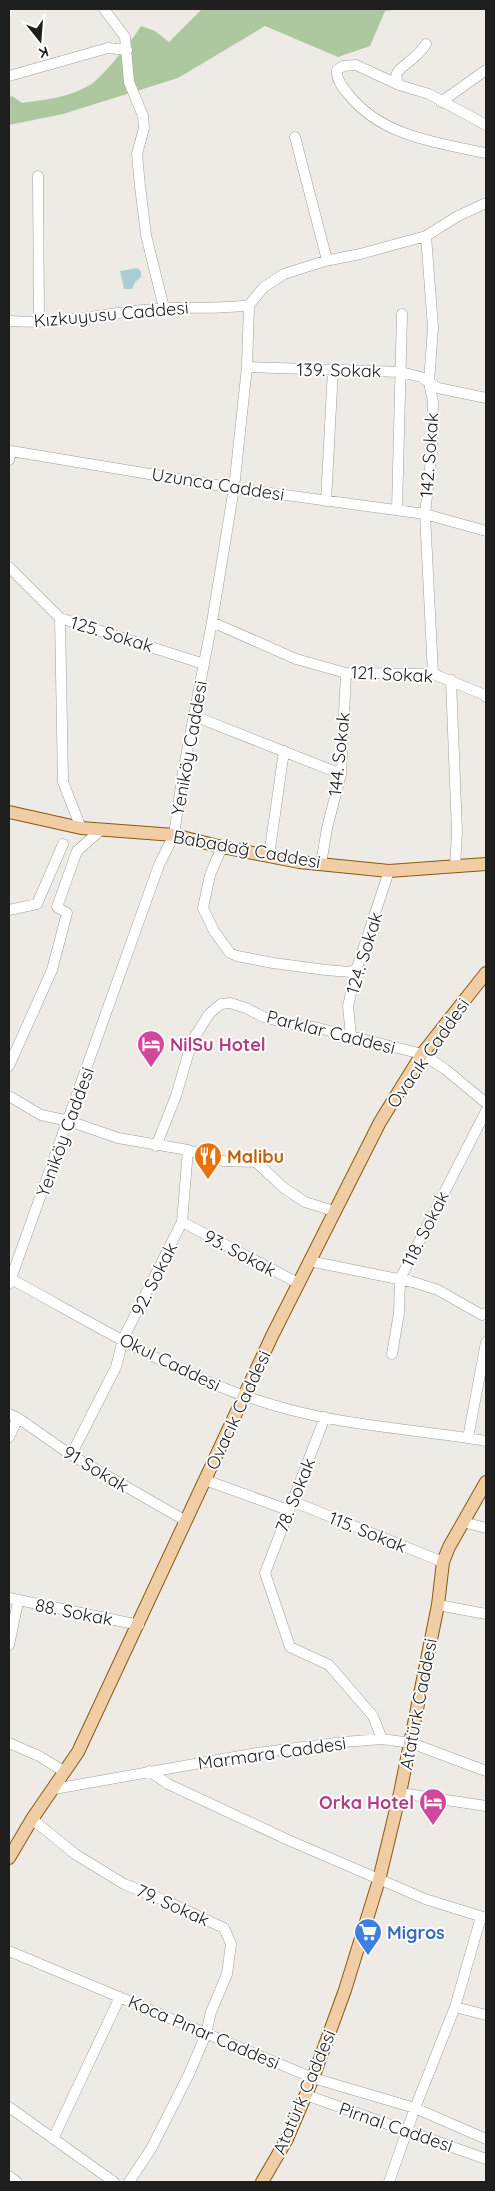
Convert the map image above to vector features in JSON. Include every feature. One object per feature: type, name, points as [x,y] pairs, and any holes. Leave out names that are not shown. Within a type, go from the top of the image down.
[{"type":"main road","name":"Babadağ Caddesi","points":[[9,812],[81,828],[174,835],[222,847],[321,864],[389,870],[486,864]]},
{"type":"main road","name":"Ovacık Caddesi","points":[[10,1853],[78,1752],[139,1625],[244,1396],[309,1261],[380,1122],[422,1054],[486,972]]},
{"type":"main road","name":"Atatürk Caddesi","points":[[262,2182],[287,2139],[313,2078],[345,1990],[379,1880],[400,1792],[438,1605],[443,1562],[486,1482]]},
{"type":"street","points":[[104,9],[125,37],[129,82],[143,116],[144,128],[138,154],[146,235],[164,308]]},
{"type":"street","points":[[399,85],[396,79],[398,73],[420,54],[426,44]]},
{"type":"street","points":[[9,76],[108,48],[127,50]]},
{"type":"street","points":[[486,125],[429,94],[399,85],[356,65],[344,66],[336,70],[336,76],[353,101],[369,116],[394,130],[426,140],[486,153]]},
{"type":"street","points":[[441,102],[486,70]]},
{"type":"street","points":[[295,138],[327,260]]},
{"type":"street","points":[[38,176],[39,322]]},
{"type":"street","points":[[249,305],[264,287],[284,274],[327,260],[426,236],[458,216],[486,203]]},
{"type":"street","name":"142. Sokak","points":[[426,236],[433,327],[429,382],[433,402],[432,451],[425,514],[433,642],[433,674]]},
{"type":"street","name":"Kızkuyusu Caddesi","points":[[9,321],[39,322],[188,306],[223,309],[249,305]]},
{"type":"street","name":"Yeniköy Caddesi","points":[[10,1282],[159,866],[174,835],[234,488],[247,367],[249,305]]},
{"type":"street","points":[[397,510],[402,314]]},
{"type":"street","name":"139. Sokak","points":[[247,367],[401,372],[421,377],[438,388],[486,398]]},
{"type":"street","points":[[326,501],[333,369]]},
{"type":"street","name":"Uzunca Caddesi","points":[[10,455],[425,514],[486,530]]},
{"type":"street","name":"125. Sokak","points":[[9,567],[60,618],[204,664]]},
{"type":"street","points":[[60,618],[63,782],[81,828]]},
{"type":"street","name":"121. Sokak","points":[[212,622],[296,659],[346,673],[433,674],[451,680],[486,697]]},
{"type":"street","name":"144. Sokak","points":[[321,864],[327,828],[341,774],[346,673]]},
{"type":"street","points":[[451,680],[457,832],[454,867]]},
{"type":"street","points":[[194,716],[341,774]]},
{"type":"street","points":[[269,856],[284,752]]},
{"type":"street","points":[[9,1066],[52,970],[68,913],[57,907],[77,851],[102,829]]},
{"type":"street","points":[[9,910],[37,904],[62,844]]},
{"type":"street","points":[[222,847],[210,875],[203,908],[214,931],[230,953],[273,963],[334,971],[350,972],[358,968]]},
{"type":"street","name":"124. Sokak","points":[[351,1036],[348,1006],[389,870]]},
{"type":"street","name":"Parklar Caddesi","points":[[156,1146],[176,1096],[192,1041],[209,1014],[221,1004],[230,1003],[246,1008],[263,1017],[287,1024],[318,1028],[422,1054],[445,1069],[486,1103]]},
{"type":"street","points":[[9,1096],[41,1115],[69,1121],[118,1138],[188,1150],[223,1161],[256,1162],[284,1188],[305,1202],[334,1211]]},
{"type":"street","name":"118. Sokak","points":[[392,1354],[399,1313],[400,1279],[486,1111]]},
{"type":"street","name":"92. Sokak","points":[[71,1456],[116,1367],[123,1340],[182,1222],[188,1150]]},
{"type":"street","name":"93. Sokak","points":[[182,1222],[298,1284]]},
{"type":"street","points":[[309,1261],[400,1279],[438,1290],[482,1315],[486,1314]]},
{"type":"street","name":"Okul Caddesi","points":[[10,1282],[204,1381],[244,1396],[274,1406],[325,1417],[400,1430],[486,1441]]},
{"type":"street","points":[[468,1438],[486,1342]]},
{"type":"street","points":[[9,1437],[13,1416]]},
{"type":"street","name":"91 Sokak","points":[[13,1416],[71,1456],[186,1521]]},
{"type":"street","name":"78. Sokak","points":[[325,1417],[264,1573],[290,1647],[329,1665],[373,1716],[382,1740]]},
{"type":"street","name":"115. Sokak","points":[[205,1480],[291,1506],[443,1562]]},
{"type":"street","points":[[463,1522],[486,1528]]},
{"type":"street","points":[[9,1645],[14,1600]]},
{"type":"street","name":"88. Sokak","points":[[14,1600],[139,1625]]},
{"type":"street","points":[[438,1605],[486,1614]]},
{"type":"street","name":"Marmara Caddesi","points":[[54,1789],[257,1753],[343,1742],[382,1740],[411,1743],[486,1771]]},
{"type":"street","points":[[9,1743],[39,1756],[65,1772]]},
{"type":"street","points":[[149,1771],[168,1784],[379,1880],[425,1899],[484,1918],[455,2007],[415,2108],[389,2182]]},
{"type":"street","points":[[400,1792],[486,1806]]},
{"type":"street","name":"79. Sokak","points":[[32,1819],[75,1854],[124,1884],[224,1928],[232,1944],[228,1974],[211,2012],[206,2034],[189,2074],[151,2149],[129,2182]]},
{"type":"street","name":"Koca Pınar Caddesi","points":[[9,1951],[313,2078],[415,2108],[486,2139]]},
{"type":"street","points":[[53,2139],[120,1997]]},
{"type":"street","points":[[455,2007],[486,2015]]},
{"type":"street","name":"Pirnal Caddesi","points":[[306,2095],[486,2159]]},
{"type":"street","points":[[9,2107],[114,2182]]},
{"type":"street","points":[[9,2176],[16,2182]]},
{"type":"green space","points":[[202,9],[401,9],[385,11],[370,46],[338,57],[265,26],[178,78],[63,114],[9,125],[9,98],[12,96],[22,103],[40,101],[82,89],[102,75],[141,26],[155,31],[169,42]]},
{"type":"water","points":[[137,268],[141,271],[141,277],[135,282],[132,289],[124,289],[120,271]]},
{"type":"place","name":"NilSu Hotel","points":[[151,1068]]},
{"type":"place","name":"Malibu","points":[[208,1180]]},
{"type":"place","name":"Orka Hotel","points":[[433,1826]]},
{"type":"place","name":"Migros","points":[[368,1956]]}]
